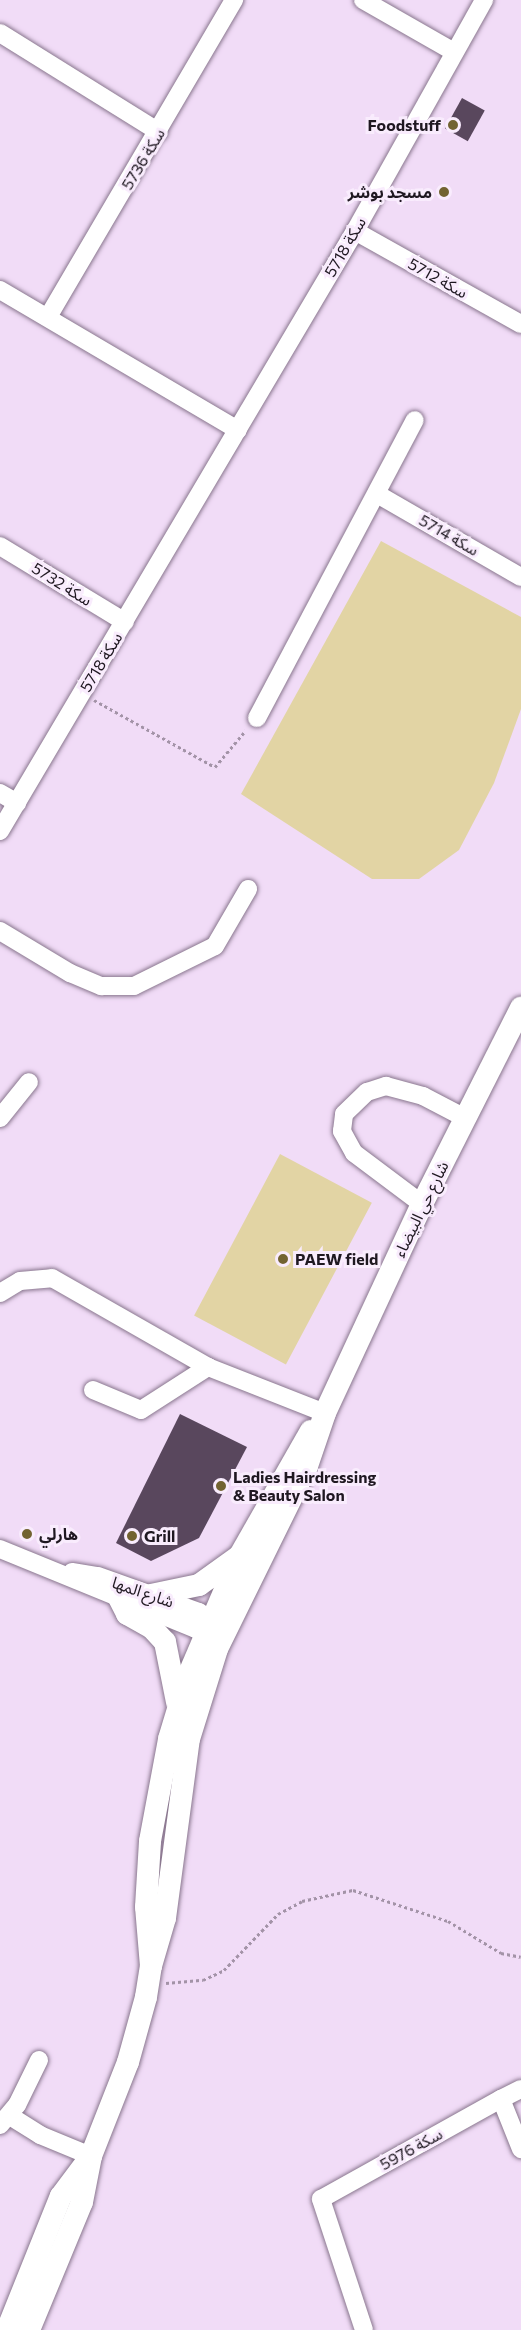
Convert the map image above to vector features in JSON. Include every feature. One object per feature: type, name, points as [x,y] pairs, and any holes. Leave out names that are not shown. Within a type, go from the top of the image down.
[{"type":"main road","name":"شارع حي البيضاء","points":[[325,1413],[422,1204],[521,1008]]},
{"type":"main road","points":[[29,2330],[82,2202],[91,2156],[128,2062],[165,1918],[189,1739],[215,1630],[239,1557],[294,1456],[325,1413]]},
{"type":"main road","points":[[149,1974],[146,1907],[147,1860],[163,1766],[178,1707],[215,1630],[307,1466],[325,1413]]},
{"type":"main road","points":[[151,1595],[199,1585],[239,1557]]},
{"type":"main road","points":[[119,1598],[127,1614],[152,1628],[165,1642],[178,1707]]},
{"type":"main road","points":[[7,2330],[61,2196],[91,2156]]},
{"type":"street","name":"سكة 5736","points":[[48,317],[159,132],[234,0]]},
{"type":"street","points":[[363,0],[454,52]]},
{"type":"street","name":"سكة 5718","points":[[0,831],[355,231],[484,0]]},
{"type":"street","points":[[0,33],[159,132]]},
{"type":"street","name":"سكة 5712","points":[[355,231],[521,324]]},
{"type":"street","points":[[0,290],[238,430]]},
{"type":"street","points":[[257,718],[416,420]]},
{"type":"street","name":"سكة 5714","points":[[377,494],[521,577]]},
{"type":"street","name":"سكة 5732","points":[[0,546],[125,622]]},
{"type":"street","points":[[0,793],[17,803]]},
{"type":"street","points":[[0,931],[70,973],[101,986],[134,986],[215,946],[248,889]]},
{"type":"street","points":[[0,1118],[29,1082]]},
{"type":"street","points":[[422,1204],[354,1153],[342,1131],[344,1114],[367,1092],[386,1086],[414,1093],[465,1118]]},
{"type":"street","points":[[0,1293],[20,1281],[52,1278],[208,1367],[325,1413]]},
{"type":"street","points":[[93,1390],[141,1410],[208,1367]]},
{"type":"street","name":"شارع المها","points":[[0,1549],[64,1572],[119,1598],[196,1629],[215,1630]]},
{"type":"street","name":"شارع المها","points":[[64,1572],[98,1576],[199,1612],[215,1630]]},
{"type":"street","points":[[39,2060],[5,2120],[91,2156]]},
{"type":"street","name":"سكة 5976","points":[[364,2330],[321,2199],[521,2089]]},
{"type":"street","points":[[501,2099],[521,2148]]},
{"type":"path","points":[[82,694],[215,766],[257,718]]},
{"type":"path","points":[[149,1974],[203,1980],[225,1970],[278,1914],[302,1901],[353,1890],[448,1921],[501,1953],[521,1957]]},
{"type":"shaded area","points":[[381,541],[521,617],[521,709],[494,783],[459,850],[419,879],[372,879],[241,794]]},
{"type":"shaded area","name":"PAEW field","points":[[280,1154],[372,1203],[286,1364],[194,1316]]},
{"type":"building","points":[[462,98],[485,111],[468,141],[445,129]]},
{"type":"building","points":[[180,1414],[247,1447],[199,1538],[151,1561],[116,1543]]},
{"type":"place","name":"Foodstuff","points":[[453,125]]},
{"type":"place","name":"مسجد بوشر","points":[[444,192]]},
{"type":"place","name":"PAEW field","points":[[283,1259]]},
{"type":"place","name":"Ladies Hairdressing & Beauty Salon","points":[[221,1486]]},
{"type":"place","name":"هارلي","points":[[27,1534]]},
{"type":"place","name":"Grill","points":[[132,1536]]}]
